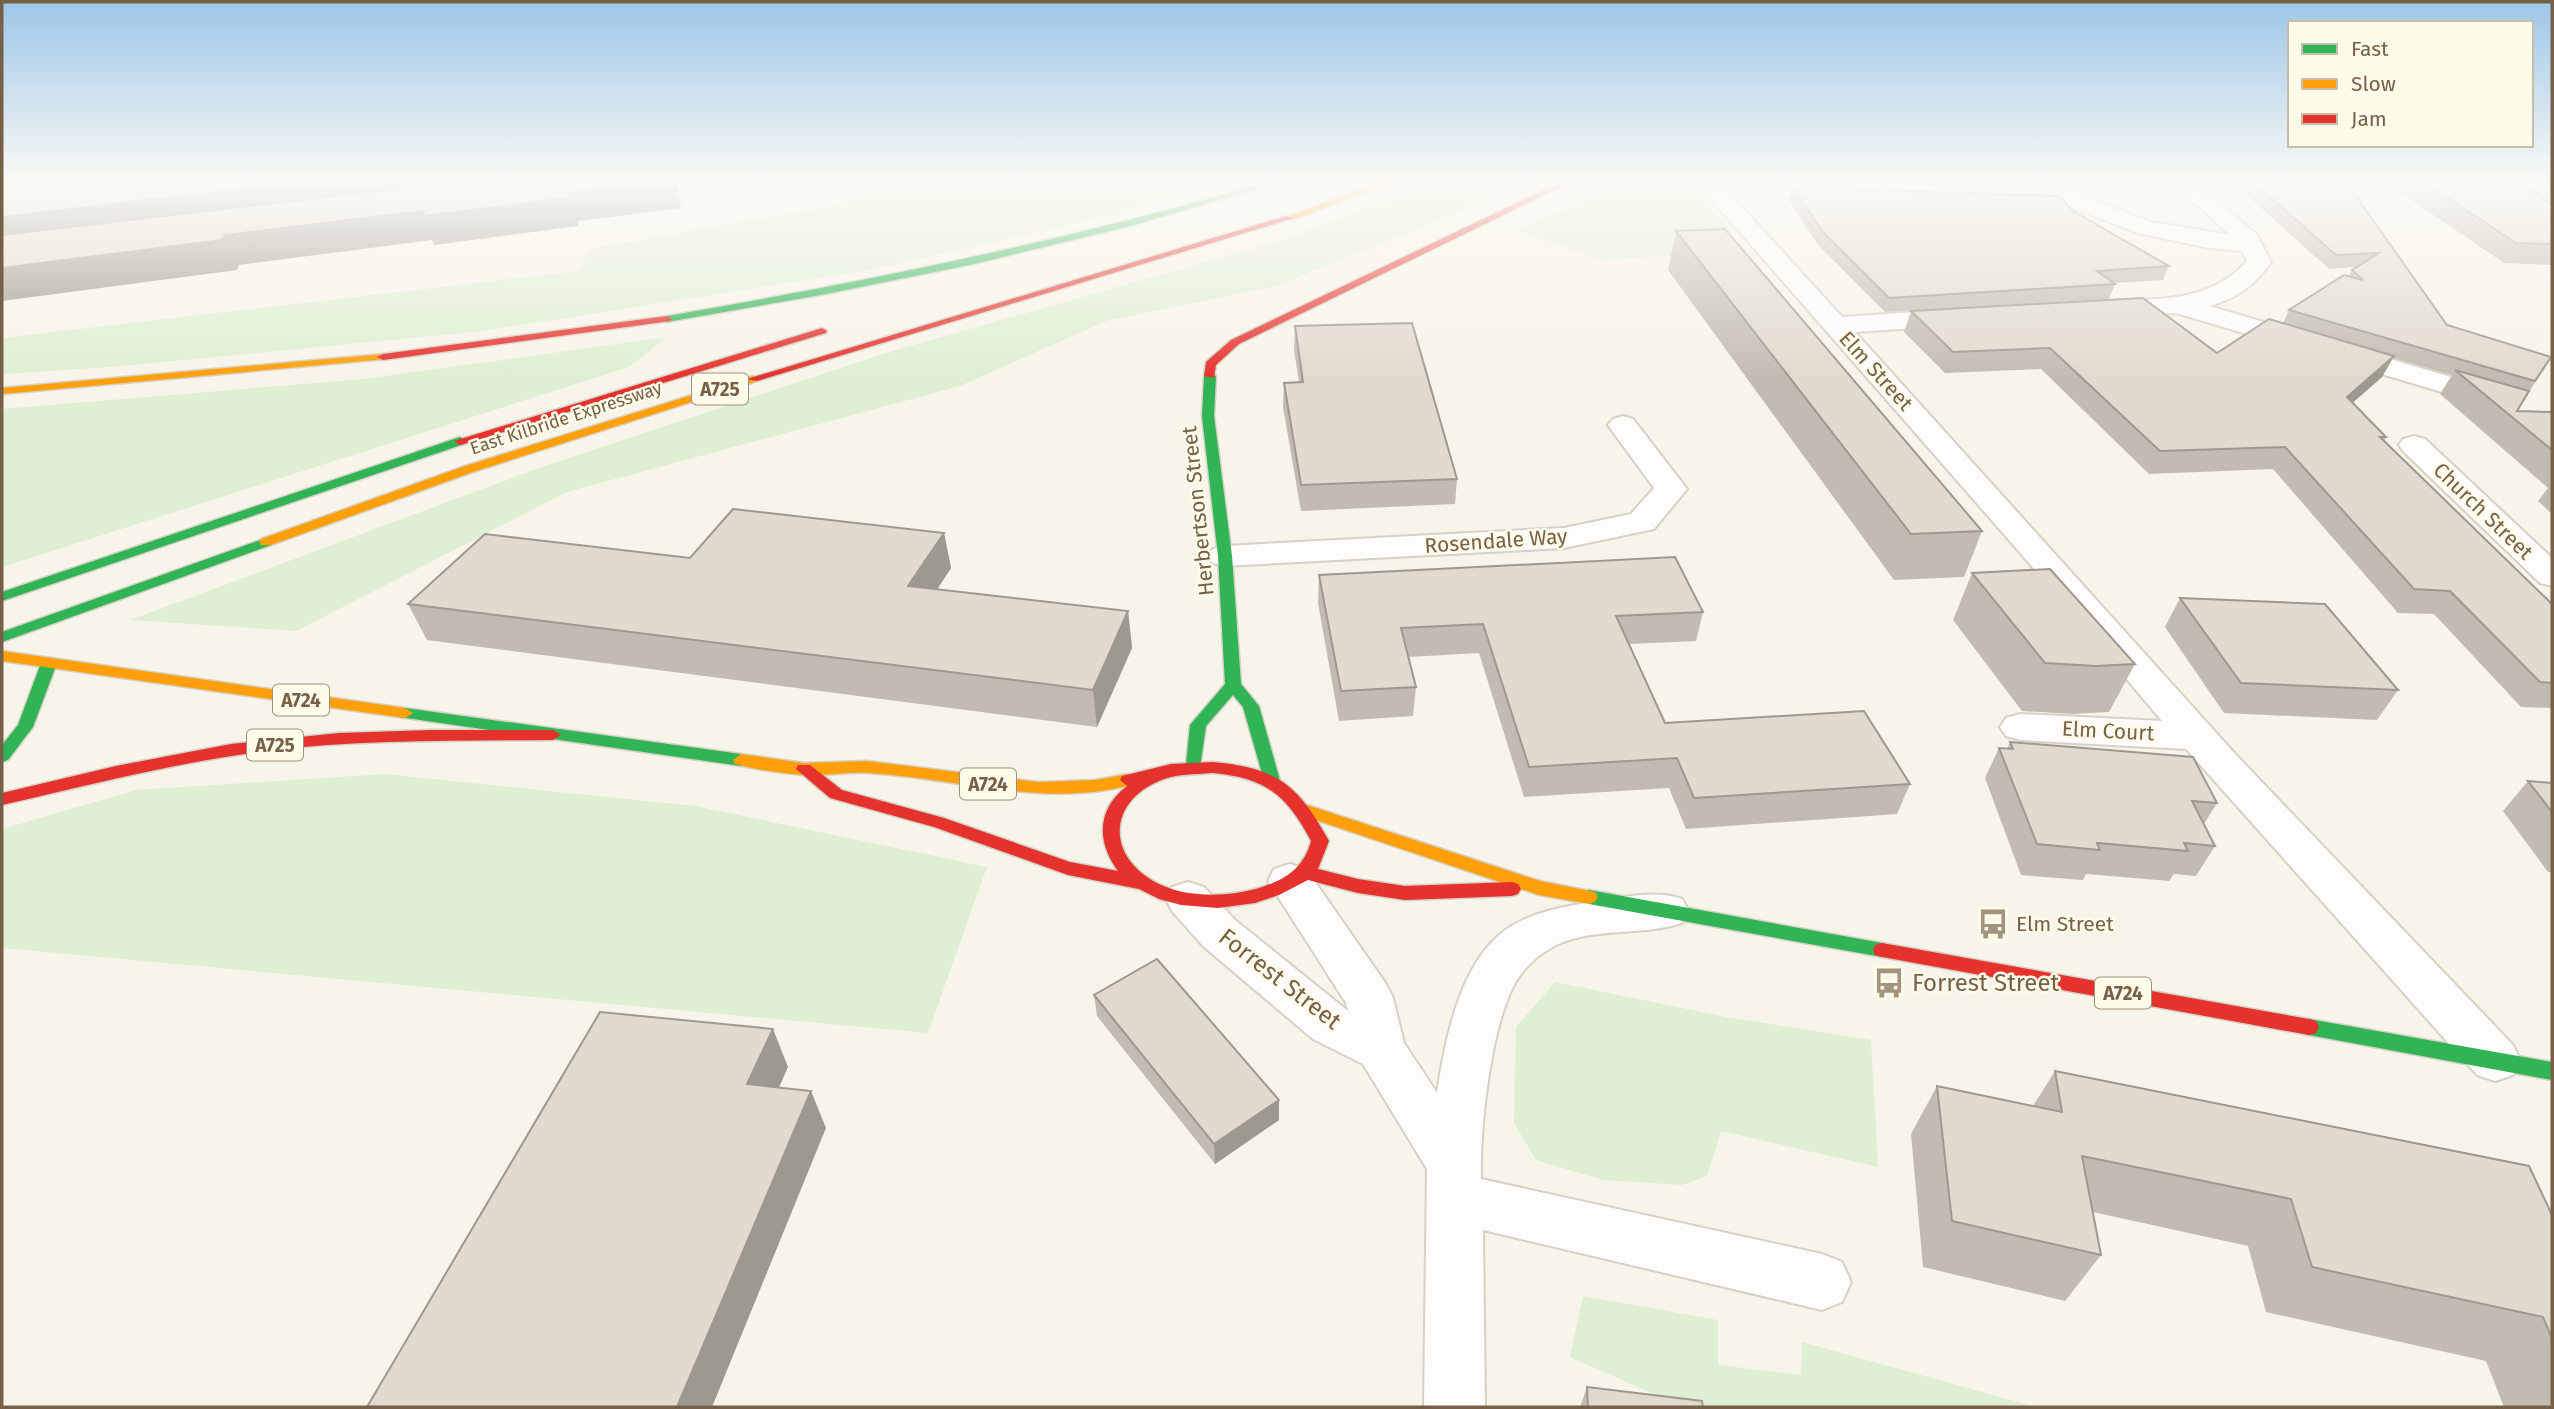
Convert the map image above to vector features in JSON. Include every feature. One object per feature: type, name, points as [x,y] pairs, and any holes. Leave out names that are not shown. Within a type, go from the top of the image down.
[{"type":"main road","points":[[2,391],[297,368],[435,353],[692,315],[844,288],[1029,248]]},
{"type":"main road","name":"East Kilbride Expressway","points":[[2,637],[469,469],[742,382],[1197,248]]},
{"type":"main road","name":"Herbertson Street","points":[[1233,685],[1225,556],[1207,392],[1210,364],[1234,342],[1430,248]]},
{"type":"main road","name":"East Kilbride Expressway","points":[[2,597],[497,428],[836,327]]},
{"type":"main road","name":"A724","points":[[2,656],[804,769],[864,767],[1015,788],[1056,790],[1097,786],[1195,764],[1248,772],[1289,794],[1315,826],[1320,841],[1297,877]]},
{"type":"main road","points":[[2,756],[25,727],[49,663]]},
{"type":"main road","points":[[1195,764],[1198,725],[1233,685],[1251,706],[1257,720],[1273,784]]},
{"type":"main road","name":"A725","points":[[2,799],[79,779],[260,746],[350,738],[553,734]]},
{"type":"main road","name":"A724","points":[[804,769],[836,794],[938,822],[1068,868],[1143,883]]},
{"type":"main road","name":"A724","points":[[1171,770],[1139,786],[1121,802],[1114,814],[1109,835],[1114,855],[1122,868],[1165,894],[1188,899],[1234,899],[1263,892],[1297,877],[1405,893],[1539,888]]},
{"type":"main road","name":"A724","points":[[1304,810],[1539,888],[2552,1070]]},
{"type":"street","name":"Elm Street","points":[[1766,248],[2035,549],[2196,736],[2495,1060]]},
{"type":"street","points":[[2082,310],[2179,305],[2223,295],[2248,279],[2259,262],[2251,248]]},
{"type":"street","points":[[2179,305],[2515,404]]},
{"type":"street","points":[[1835,325],[1986,316]]},
{"type":"street","name":"Rosendale Way","points":[[1225,556],[1564,538],[1642,522],[1671,489],[1623,425]]},
{"type":"street","name":"Church Street","points":[[2414,445],[2552,576]]},
{"type":"street","name":"Elm Court","points":[[2020,727],[2196,736]]},
{"type":"street","name":"Forrest Street","points":[[1297,877],[1369,998],[1381,1049],[1454,1181]]},
{"type":"street","name":"Forrest Street","points":[[1188,899],[1219,933],[1330,1025],[1381,1049]]},
{"type":"street","points":[[1454,1407],[1454,1181],[1465,1085],[1482,998],[1513,948],[1538,933],[1571,923],[1671,910]]},
{"type":"street","points":[[1454,1181],[1822,1282]]},
{"type":"green space","points":[[968,248],[870,270],[483,331],[111,367],[2,374],[2,338],[579,271],[590,249]]},
{"type":"green space","points":[[1256,248],[1370,248],[1276,286],[1106,321],[960,386],[567,492],[296,631],[130,620],[539,468],[889,352]]},
{"type":"green space","points":[[1567,248],[1742,248],[1745,251],[1602,260]]},
{"type":"green space","points":[[667,337],[629,367],[2,567],[2,409],[364,379]]},
{"type":"green space","points":[[385,774],[695,806],[987,867],[928,1033],[2,948],[2,829],[136,790]]},
{"type":"green space","points":[[1555,982],[1726,1017],[1871,1040],[1878,1167],[1721,1131],[1707,1176],[1682,1185],[1603,1180],[1536,1160],[1514,1123],[1516,1027]]},
{"type":"green space","points":[[1583,1296],[1718,1320],[1718,1365],[1801,1375],[1802,1342],[2036,1407],[1683,1407],[1570,1357]]},
{"type":"building","points":[[2,248],[161,248],[2,268]]},
{"type":"building","points":[[1689,248],[1741,248],[1982,531],[1911,534]]},
{"type":"building","points":[[1839,248],[2137,248],[2169,266],[2097,271],[2115,284],[1889,298]]},
{"type":"building","points":[[2328,248],[2392,248],[2447,325],[2551,357],[2535,381],[2289,310],[2344,275],[2363,280],[2352,270],[2379,253],[2336,255]]},
{"type":"building","points":[[2143,298],[2217,353],[2269,319],[2394,356],[2347,397],[2386,437],[2380,437],[2552,604],[2552,683],[2540,682],[2450,591],[2414,589],[2285,447],[2160,451],[2050,348],[1953,352],[1911,311]]},
{"type":"building","points":[[1412,323],[1457,479],[1301,485],[1284,383],[1303,382],[1295,326]]},
{"type":"building","points":[[2455,370],[2529,391],[2517,411],[2552,412],[2552,450]]},
{"type":"building","points":[[733,509],[944,533],[908,586],[1128,611],[1093,690],[408,604],[485,534],[690,558]]},
{"type":"building","points":[[1675,557],[1703,612],[1616,616],[1665,723],[1864,711],[1910,784],[1694,798],[1677,758],[1529,767],[1483,624],[1401,628],[1416,687],[1341,691],[1319,575]]},
{"type":"building","points":[[2050,569],[2135,664],[2096,666],[2045,663],[1972,573]]},
{"type":"building","points":[[2180,598],[2325,604],[2398,690],[2241,683]]},
{"type":"building","points":[[2010,742],[2193,757],[2217,803],[2192,801],[2215,846],[2184,843],[2188,851],[2097,843],[2100,850],[2037,844],[1999,748],[2013,749]]},
{"type":"building","points":[[2528,781],[2552,783],[2552,812]]},
{"type":"building","points":[[1157,959],[1279,1100],[1214,1144],[1094,995]]},
{"type":"building","points":[[600,1012],[773,1029],[747,1084],[811,1091],[677,1407],[367,1407]]},
{"type":"building","points":[[2055,1071],[2529,1166],[2552,1215],[2552,1338],[2543,1317],[2312,1267],[2291,1199],[2082,1156],[2101,1255],[1952,1221],[1937,1086],[2062,1112]]},
{"type":"building","points":[[1587,1387],[1702,1401],[1703,1407],[1588,1407]]},
{"type":"traffic: fast","points":[[667,319],[898,277],[1031,248]]},
{"type":"traffic: fast","points":[[1210,376],[1208,416],[1225,556],[1233,685],[1251,706],[1273,784]]},
{"type":"traffic: fast","points":[[2,597],[460,441]]},
{"type":"traffic: fast","points":[[2,637],[266,542]]},
{"type":"traffic: fast","points":[[2,756],[25,727],[49,663]]},
{"type":"traffic: fast","points":[[1194,764],[1198,725],[1233,685]]},
{"type":"traffic: fast","points":[[405,713],[741,760]]},
{"type":"traffic: fast","points":[[1589,897],[1882,950]]},
{"type":"traffic: fast","points":[[2309,1027],[2552,1071]]},
{"type":"traffic: slow","points":[[2,391],[383,357]]},
{"type":"traffic: slow","points":[[266,542],[469,469],[753,379]]},
{"type":"traffic: slow","points":[[2,656],[405,713]]},
{"type":"traffic: slow","points":[[741,760],[804,769],[867,767],[1038,788],[1095,786],[1128,780]]},
{"type":"traffic: slow","points":[[1304,810],[1539,888],[1589,897]]},
{"type":"traffic: jam","points":[[753,379],[1190,248]]},
{"type":"traffic: jam","points":[[1210,376],[1210,364],[1235,342],[1431,248]]},
{"type":"traffic: jam","points":[[383,357],[667,319]]},
{"type":"traffic: jam","points":[[460,441],[822,331]]},
{"type":"traffic: jam","points":[[2,799],[154,763],[270,745],[370,737],[553,735]]},
{"type":"traffic: jam","points":[[1128,780],[1157,774],[1186,769],[1213,768],[1239,770],[1264,777],[1285,791],[1304,812],[1320,841],[1309,867],[1289,883],[1273,890],[1255,896],[1218,901],[1199,901],[1165,894],[1138,880],[1118,857],[1112,844],[1112,815],[1132,791],[1144,783],[1158,776],[1165,773],[1171,770]]},
{"type":"traffic: jam","points":[[804,769],[836,794],[938,822],[1068,868],[1143,883]]},
{"type":"traffic: jam","points":[[1305,872],[1358,886],[1405,893],[1512,889]]},
{"type":"traffic: jam","points":[[1882,950],[2309,1027]]},
{"type":"place","name":"Elm Street","points":[[1993,924]]},
{"type":"place","name":"Forrest Street","points":[[1889,983]]}]
